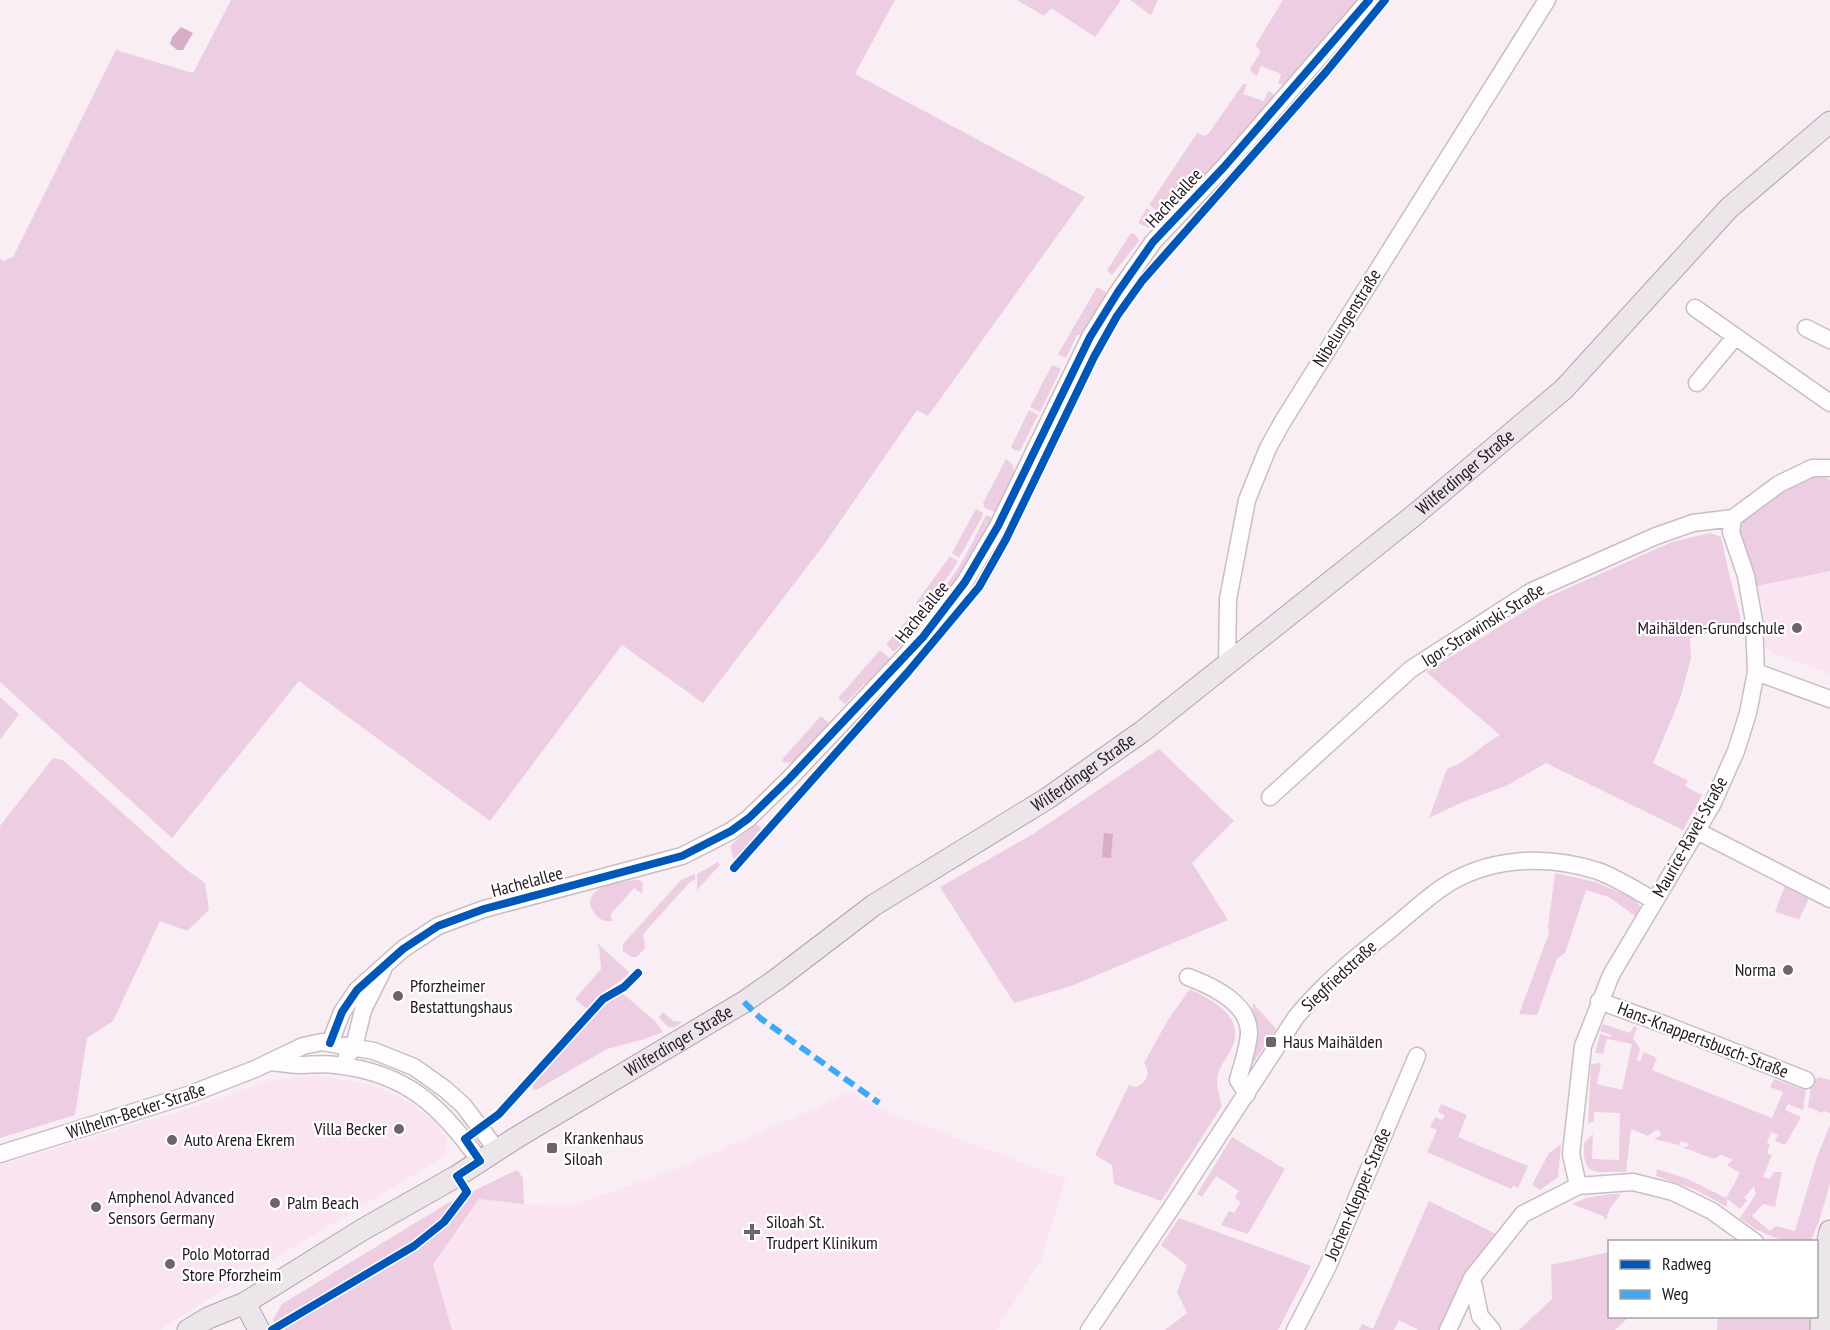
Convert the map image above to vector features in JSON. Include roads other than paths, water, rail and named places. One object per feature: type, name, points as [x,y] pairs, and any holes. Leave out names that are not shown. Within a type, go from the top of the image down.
[{"type":"main road","name":"Wilferdinger Straße","points":[[245,1303],[744,1002],[874,904],[996,831],[1067,785],[1152,723],[1227,666],[1412,517],[1558,394],[1595,357],[1729,208],[1830,122]]},
{"type":"main road","points":[[1821,1330],[1822,1287],[1830,1231]]},
{"type":"main road","points":[[188,1330],[208,1318],[245,1303]]},
{"type":"main road","points":[[220,1330],[245,1303]]},
{"type":"main road","points":[[245,1303],[247,1330]]},
{"type":"main road","points":[[245,1303],[259,1330]]},
{"type":"street","name":"Hachelallee","points":[[330,1043],[346,1005],[357,990],[411,943],[438,926],[520,898],[682,856],[731,831],[764,804],[882,682],[951,602],[987,547],[1090,337],[1131,272],[1153,242],[1224,167],[1348,27],[1369,0]]},
{"type":"street","name":"Nibelungenstraße","points":[[1227,666],[1228,599],[1247,500],[1256,476],[1283,421],[1547,0]]},
{"type":"street","points":[[1695,308],[1830,403]]},
{"type":"street","points":[[1806,328],[1830,340]]},
{"type":"street","points":[[1697,383],[1736,337]]},
{"type":"street","points":[[1733,518],[1779,484],[1812,468],[1830,468]]},
{"type":"street","name":"Maurice-Ravel-Straße","points":[[1578,1186],[1571,1154],[1583,1046],[1599,1001],[1611,975],[1712,805],[1736,751],[1748,713],[1756,672],[1754,621],[1746,576],[1731,532],[1733,518]]},
{"type":"street","name":"Igor-Strawinski-Straße","points":[[1270,797],[1411,669],[1532,591],[1656,536],[1694,523],[1733,518]]},
{"type":"street","points":[[1756,672],[1830,699]]},
{"type":"street","points":[[1697,831],[1830,899]]},
{"type":"street","name":"Siegfriedstraße","points":[[1089,1330],[1296,1017],[1337,973],[1440,889],[1498,863],[1537,860],[1600,872],[1655,901]]},
{"type":"street","name":"Hachelallee","points":[[354,1047],[363,1010],[385,966]]},
{"type":"street","points":[[1188,977],[1212,987],[1236,1003],[1245,1018],[1249,1032],[1238,1080],[1247,1094]]},
{"type":"street","name":"Hans-Knappertsbusch-Straße","points":[[1599,1001],[1806,1080]]},
{"type":"street","points":[[330,1043],[334,1064],[346,1057],[354,1047]]},
{"type":"street","name":"Wilhelm-Becker-Straße","points":[[0,1154],[188,1095],[271,1062],[303,1046],[330,1043],[394,1058],[430,1077],[463,1106],[488,1155]]},
{"type":"street","name":"Jochen-Klepper-Straße","points":[[1295,1330],[1327,1268],[1417,1056]]},
{"type":"street","name":"Wilhelm-Becker-Straße","points":[[271,1062],[297,1065],[334,1064],[364,1069],[382,1075],[425,1098],[488,1155]]},
{"type":"street","points":[[1448,1330],[1472,1278],[1523,1214],[1578,1186],[1633,1182],[1673,1192],[1712,1211],[1752,1240]]},
{"type":"street","points":[[1472,1278],[1480,1316],[1492,1330]]},
{"type":"place","name":"Maihälden-Grundschule","points":[[1797,628]]},
{"type":"place","name":"Norma","points":[[1788,970]]},
{"type":"place","name":"Pforzheimer Bestattungshaus","points":[[398,996]]},
{"type":"place","name":"Haus Maihälden","points":[[1271,1042]]},
{"type":"place","name":"Villa Becker","points":[[399,1129]]},
{"type":"place","name":"Auto Arena Ekrem","points":[[172,1140]]},
{"type":"place","name":"Krankenhaus Siloah","points":[[552,1148]]},
{"type":"place","name":"Palm Beach","points":[[275,1203]]},
{"type":"place","name":"Amphenol Advanced Sensors Germany","points":[[96,1207]]},
{"type":"place","name":"Siloah St. Trudpert Klinikum","points":[[752,1232]]},
{"type":"place","name":"Polo Motorrad Store Pforzheim","points":[[170,1264]]}]
